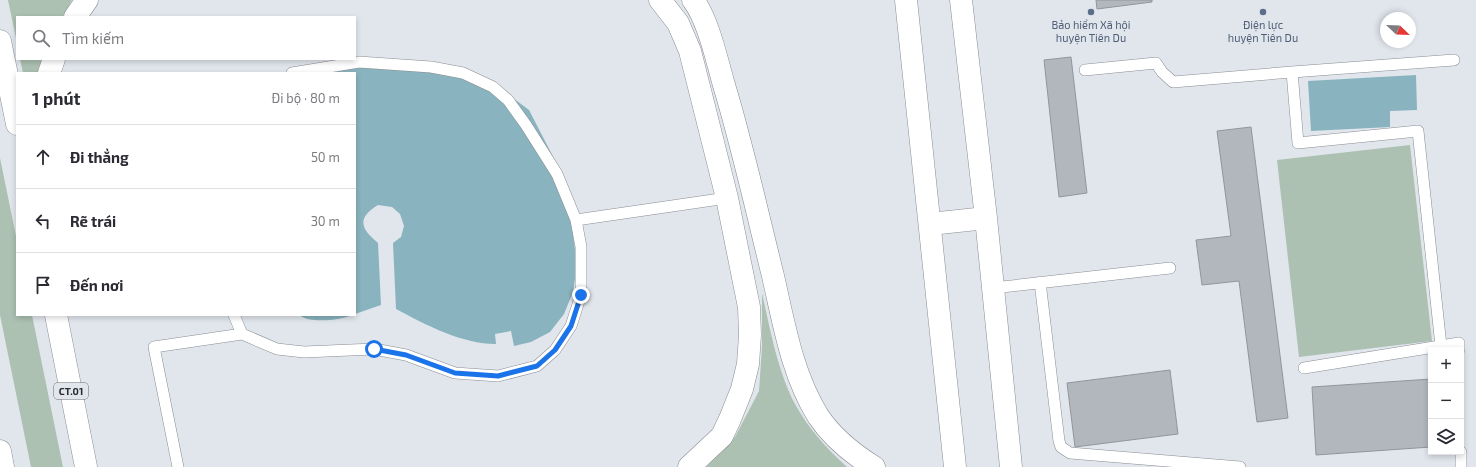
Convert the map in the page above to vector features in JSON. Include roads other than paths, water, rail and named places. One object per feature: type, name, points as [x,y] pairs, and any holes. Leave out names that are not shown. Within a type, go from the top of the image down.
[{"type":"main road","points":[[77,16],[87,0]]},
{"type":"main road","points":[[660,0],[678,23],[690,51],[727,198],[748,307],[750,335],[748,364],[742,388],[722,436],[689,467]]},
{"type":"main road","points":[[693,0],[701,14],[717,59],[739,136],[787,340],[801,384],[819,417],[831,432],[848,449],[874,467]]},
{"type":"main road","points":[[906,0],[955,467]]},
{"type":"main road","points":[[961,0],[986,218],[1011,467]]},
{"type":"main road","points":[[0,40],[16,119]]},
{"type":"main road","points":[[49,72],[54,60]]},
{"type":"main road","points":[[930,224],[986,218]]},
{"type":"main road","name":"CT.01","points":[[56,316],[86,467]]},
{"type":"main road","points":[[64,316],[71,392]]},
{"type":"main road","points":[[0,451],[3,467]]},
{"type":"lane","points":[[1085,70],[1156,63],[1162,72],[1173,82],[1454,60]]},
{"type":"lane","points":[[178,467],[154,346],[242,334],[277,349],[304,352],[374,349],[406,355],[455,373],[498,376],[537,366],[555,350],[571,326],[581,295],[581,247],[576,220],[557,174],[542,149],[508,100],[493,87],[463,73],[431,67],[359,62],[298,72]]},
{"type":"lane","points":[[1292,72],[1298,143],[1418,131],[1441,346]]},
{"type":"lane","points":[[576,220],[727,198]]},
{"type":"lane","points":[[993,288],[1170,268]]},
{"type":"lane","points":[[1040,282],[1059,441],[1061,447],[1070,453],[1240,467]]},
{"type":"lane","points":[[234,316],[242,334]]},
{"type":"lane","points":[[1304,368],[1459,343],[1459,347]]},
{"type":"lane","points":[[1461,455],[1461,467]]},
{"type":"water","points":[[359,65],[431,69],[489,80],[529,110],[562,174],[572,226],[577,266],[573,292],[564,314],[550,332],[531,342],[514,346],[511,331],[495,334],[496,344],[483,343],[470,341],[444,332],[396,309],[393,243],[401,237],[404,226],[400,214],[392,207],[378,205],[367,214],[363,223],[367,233],[378,243],[381,305],[356,314],[356,72],[317,72]]},
{"type":"water","points":[[1416,75],[1417,110],[1390,111],[1390,127],[1311,131],[1308,81]]},
{"type":"water","points":[[301,316],[349,316],[333,320],[311,320]]},
{"type":"place","name":"Bảo hiểm Xã hội huyện Tiên Du","points":[[1091,12]]},
{"type":"place","name":"Điện lực huyện Tiên Du","points":[[1263,12]]}]
